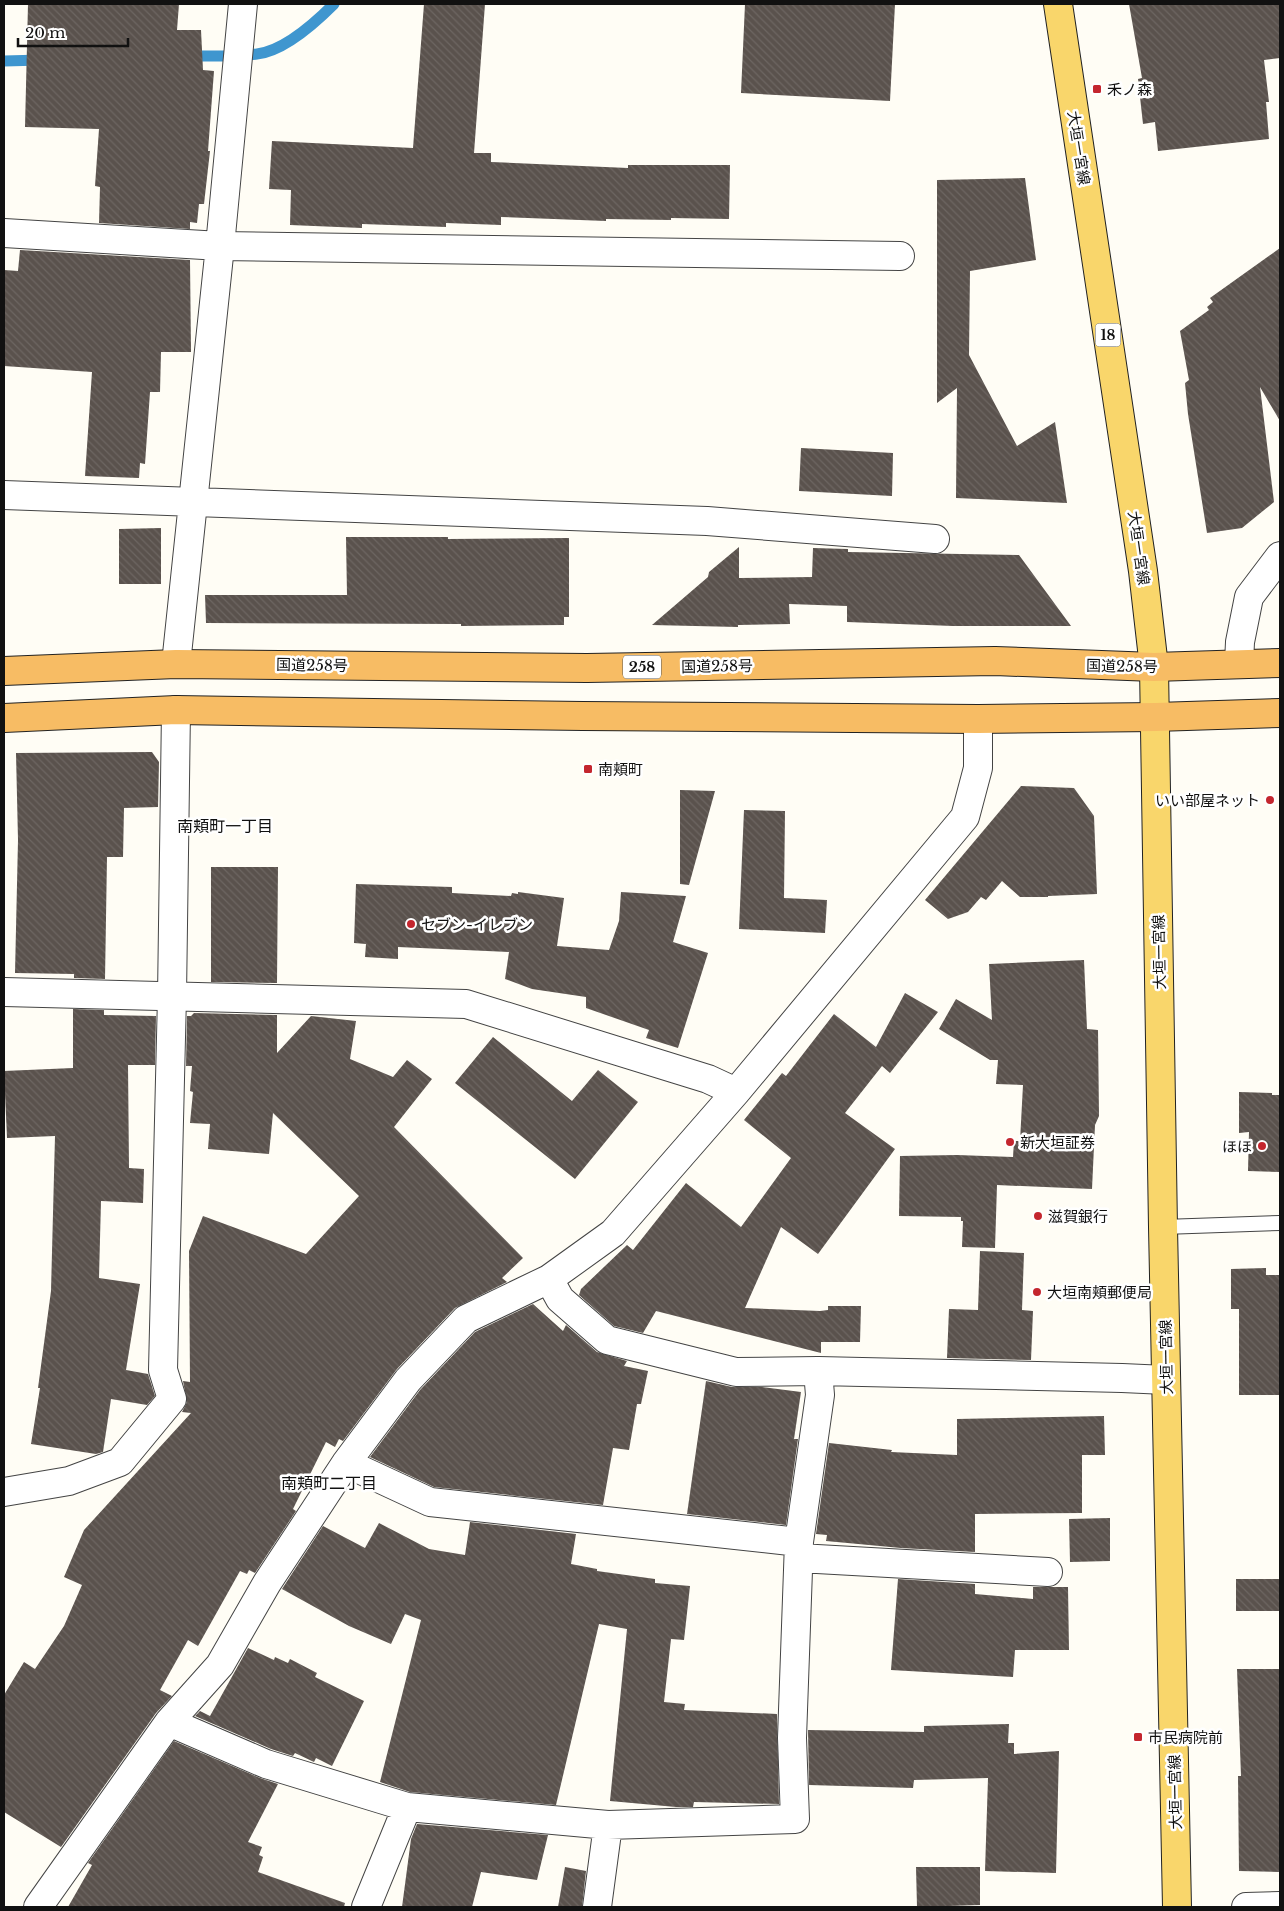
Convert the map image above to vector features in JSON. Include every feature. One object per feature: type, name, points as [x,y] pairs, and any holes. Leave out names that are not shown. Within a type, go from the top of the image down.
[{"type":"highway","name":"国道258号","points":[[4,671],[176,664],[587,668],[995,662],[1154,667],[1280,663]]},
{"type":"highway","points":[[4,718],[176,710],[978,719],[1156,717],[1280,713]]},
{"type":"main road","name":"大垣一宮線","points":[[1058,4],[1143,571],[1154,667],[1177,1907]]},
{"type":"street","points":[[176,664],[220,246],[243,4]]},
{"type":"street","points":[[4,234],[220,246],[900,256]]},
{"type":"street","points":[[4,495],[707,521],[935,539]]},
{"type":"street","points":[[1239,664],[1240,642],[1249,597],[1280,556]]},
{"type":"street","points":[[4,1492],[69,1481],[120,1462],[172,1399],[163,1370],[172,996],[176,710]]},
{"type":"street","points":[[38,1907],[170,1722],[220,1665],[267,1583],[346,1463],[408,1380],[466,1319],[549,1279],[613,1233],[736,1092],[965,817],[978,768],[978,719]]},
{"type":"street","points":[[4,992],[466,1004],[708,1079],[736,1092]]},
{"type":"street","points":[[549,1279],[560,1299],[608,1340],[736,1372],[818,1370],[1166,1380]]},
{"type":"street","points":[[170,1722],[266,1764],[407,1807],[608,1825],[795,1819],[792,1738],[799,1550],[820,1395],[818,1370]]},
{"type":"street","points":[[346,1463],[430,1502],[799,1550],[1048,1572]]},
{"type":"street","points":[[366,1907],[407,1807]]},
{"type":"street","points":[[597,1907],[608,1825]]},
{"type":"street","points":[[1246,1907],[1280,1906]]},
{"type":"lane","points":[[1163,1226],[1280,1223]]},
{"type":"building","points":[[28,4],[179,4],[177,30],[201,30],[203,70],[214,71],[208,151],[210,151],[204,204],[199,204],[197,223],[190,222],[190,229],[99,223],[100,187],[95,186],[99,129],[25,127]]},
{"type":"building","points":[[424,4],[485,4],[474,153],[491,153],[491,162],[628,168],[628,165],[730,165],[729,219],[606,219],[606,221],[501,217],[501,225],[446,223],[446,227],[362,224],[362,228],[290,225],[291,190],[269,189],[272,141],[413,148]]},
{"type":"building","points":[[745,4],[895,4],[890,101],[741,93]]},
{"type":"building","points":[[1129,4],[1280,4],[1280,58],[1264,60],[1269,102],[1266,102],[1269,139],[1158,151],[1155,122],[1143,124],[1138,79],[1142,78]]},
{"type":"building","points":[[1025,178],[1036,260],[970,271],[969,355],[1017,446],[1055,422],[1067,503],[956,498],[957,388],[937,403],[937,180]]},
{"type":"building","points":[[1280,248],[1280,421],[1260,387],[1274,502],[1242,528],[1207,533],[1188,414],[1185,383],[1189,380],[1180,331],[1209,310],[1207,307],[1213,302],[1210,298]]},
{"type":"building","points":[[20,250],[190,260],[191,352],[161,352],[160,392],[150,392],[145,464],[140,463],[139,478],[85,476],[92,372],[4,366],[4,270],[18,271]]},
{"type":"building","points":[[801,448],[893,453],[892,496],[799,491]]},
{"type":"building","points":[[161,528],[161,584],[119,584],[119,529]]},
{"type":"building","points":[[346,537],[448,537],[448,539],[569,538],[569,617],[564,617],[564,625],[461,626],[461,624],[206,623],[205,595],[347,595]]},
{"type":"building","points":[[739,547],[739,578],[812,577],[813,548],[848,549],[848,552],[1019,555],[1071,626],[953,626],[847,622],[847,606],[789,604],[790,624],[738,625],[738,627],[652,625],[708,577],[709,572]]},
{"type":"building","points":[[152,752],[159,762],[158,807],[124,808],[123,857],[107,857],[105,979],[74,978],[74,974],[15,973],[18,840],[16,753]]},
{"type":"building","points":[[1021,786],[1074,788],[1094,816],[1097,894],[1020,897],[1002,881],[986,900],[981,897],[968,912],[948,919],[925,900]]},
{"type":"building","points":[[680,790],[715,791],[689,885],[680,884]]},
{"type":"building","points":[[744,810],[785,811],[784,898],[827,900],[825,933],[739,929]]},
{"type":"building","points":[[211,867],[278,867],[277,983],[211,982]]},
{"type":"building","points":[[356,884],[452,887],[452,893],[511,896],[512,893],[518,894],[518,892],[564,898],[557,946],[609,950],[619,921],[621,892],[686,896],[673,942],[708,953],[678,1048],[646,1038],[649,1030],[586,1008],[586,997],[532,989],[505,979],[509,952],[398,947],[398,959],[365,957],[366,944],[354,943]]},
{"type":"building","points":[[1084,960],[1087,1029],[1098,1030],[1099,1116],[1095,1125],[1092,1189],[997,1185],[995,1248],[962,1247],[963,1221],[961,1221],[961,1217],[899,1216],[900,1156],[957,1155],[1013,1157],[1014,1141],[1020,1141],[1023,1085],[996,1084],[998,1060],[990,1060],[939,1029],[956,999],[992,1020],[989,964]]},
{"type":"building","points":[[905,993],[938,1012],[890,1073],[882,1066],[845,1113],[895,1149],[818,1254],[781,1227],[745,1308],[820,1311],[828,1310],[828,1306],[861,1306],[860,1342],[821,1342],[821,1353],[656,1311],[643,1333],[614,1326],[579,1295],[581,1289],[627,1245],[633,1250],[686,1183],[741,1227],[791,1158],[744,1120],[782,1073],[786,1076],[834,1014],[876,1047]]},
{"type":"building","points":[[73,1009],[104,1010],[104,1015],[156,1016],[155,1065],[128,1065],[129,1168],[144,1169],[143,1203],[101,1201],[99,1278],[140,1284],[126,1370],[148,1374],[155,1396],[147,1405],[111,1399],[103,1452],[96,1454],[31,1444],[40,1388],[38,1388],[51,1291],[55,1136],[7,1138],[4,1071],[73,1068]]},
{"type":"building","points":[[194,1013],[277,1015],[277,1053],[311,1016],[356,1021],[350,1059],[393,1077],[407,1060],[432,1079],[394,1127],[523,1258],[502,1278],[507,1282],[455,1308],[397,1369],[343,1441],[339,1439],[335,1447],[326,1442],[293,1509],[296,1511],[255,1573],[249,1570],[247,1574],[240,1571],[198,1646],[188,1640],[160,1690],[172,1696],[156,1713],[61,1847],[4,1812],[4,1695],[24,1662],[35,1669],[64,1626],[82,1585],[64,1577],[84,1530],[191,1413],[182,1412],[187,1402],[183,1381],[190,1382],[189,1251],[203,1216],[306,1254],[359,1196],[273,1113],[269,1154],[208,1149],[210,1124],[190,1123],[193,1092],[190,1091],[192,1066],[186,1066],[187,1016],[191,1016]]},
{"type":"building","points":[[493,1037],[572,1101],[598,1070],[638,1102],[575,1179],[455,1083]]},
{"type":"building","points":[[1239,1092],[1280,1095],[1280,1172],[1248,1171],[1249,1132],[1239,1133]]},
{"type":"building","points":[[980,1251],[1024,1253],[1022,1310],[1033,1311],[1031,1360],[947,1358],[949,1309],[978,1310]]},
{"type":"building","points":[[1266,1268],[1266,1275],[1280,1275],[1280,1395],[1239,1395],[1239,1309],[1231,1309],[1231,1269]]},
{"type":"building","points":[[533,1304],[563,1331],[566,1325],[597,1352],[627,1361],[624,1366],[648,1371],[641,1404],[637,1404],[629,1450],[613,1448],[603,1505],[434,1487],[370,1457],[420,1390],[475,1332]]},
{"type":"building","points":[[706,1381],[732,1387],[762,1387],[801,1392],[794,1439],[798,1439],[786,1525],[687,1514]]},
{"type":"building","points":[[1104,1416],[1105,1455],[1082,1455],[1082,1513],[975,1514],[975,1552],[826,1541],[827,1535],[816,1534],[829,1443],[892,1450],[891,1452],[957,1455],[957,1419]]},
{"type":"building","points":[[1110,1518],[1110,1561],[1070,1562],[1069,1519]]},
{"type":"building","points":[[470,1522],[576,1534],[571,1564],[597,1569],[597,1571],[655,1579],[655,1583],[690,1586],[684,1640],[671,1639],[664,1702],[685,1704],[684,1710],[777,1714],[779,1804],[694,1802],[693,1807],[676,1807],[610,1801],[627,1629],[599,1624],[556,1805],[410,1792],[380,1782],[421,1620],[405,1614],[391,1644],[349,1626],[282,1589],[323,1526],[365,1548],[379,1523],[429,1549],[465,1555]]},
{"type":"building","points":[[898,1579],[975,1584],[975,1594],[1033,1599],[1033,1587],[1068,1587],[1069,1650],[1015,1650],[1013,1677],[891,1670]]},
{"type":"building","points":[[1236,1579],[1280,1579],[1280,1611],[1236,1611]]},
{"type":"building","points":[[248,1648],[274,1660],[275,1657],[288,1663],[290,1659],[317,1673],[315,1677],[364,1701],[332,1766],[316,1758],[314,1762],[295,1753],[293,1756],[271,1749],[195,1716],[200,1711],[210,1716]]},
{"type":"building","points":[[1237,1669],[1280,1669],[1280,1872],[1239,1871],[1238,1776],[1241,1776]]},
{"type":"building","points":[[1009,1724],[1008,1743],[1014,1743],[1014,1754],[1059,1751],[1056,1873],[985,1871],[988,1778],[914,1780],[913,1788],[809,1785],[808,1730],[924,1732],[924,1726]]},
{"type":"building","points":[[174,1741],[278,1784],[248,1842],[262,1847],[259,1855],[263,1857],[258,1872],[345,1903],[344,1907],[68,1907],[92,1865],[88,1863]]},
{"type":"building","points":[[417,1824],[548,1835],[537,1880],[481,1872],[472,1907],[402,1907],[411,1839]]},
{"type":"building","points":[[565,1867],[586,1871],[582,1907],[558,1907]]},
{"type":"building","points":[[916,1867],[980,1867],[980,1905],[917,1907]]},
{"type":"waterway","points":[[188,56],[240,56],[267,52],[299,35],[334,4]]},
{"type":"waterway","points":[[4,61],[42,60]]},
{"type":"place","name":"禾ノ森","points":[[1097,89]]},
{"type":"place","name":"南頬町","points":[[588,769]]},
{"type":"place","name":"いい部屋ネット","points":[[1270,800]]},
{"type":"place","name":"セブン-イレブン","points":[[411,924]]},
{"type":"place","name":"新大垣証券","points":[[1010,1142]]},
{"type":"place","name":"ほほ","points":[[1262,1146]]},
{"type":"place","name":"滋賀銀行","points":[[1038,1216]]},
{"type":"place","name":"大垣南頬郵便局","points":[[1037,1292]]},
{"type":"place","name":"市民病院前","points":[[1138,1737]]},
{"type":"district","name":"南頬町一丁目","points":[[225,826]]},
{"type":"district","name":"南頬町二丁目","points":[[329,1483]]}]
